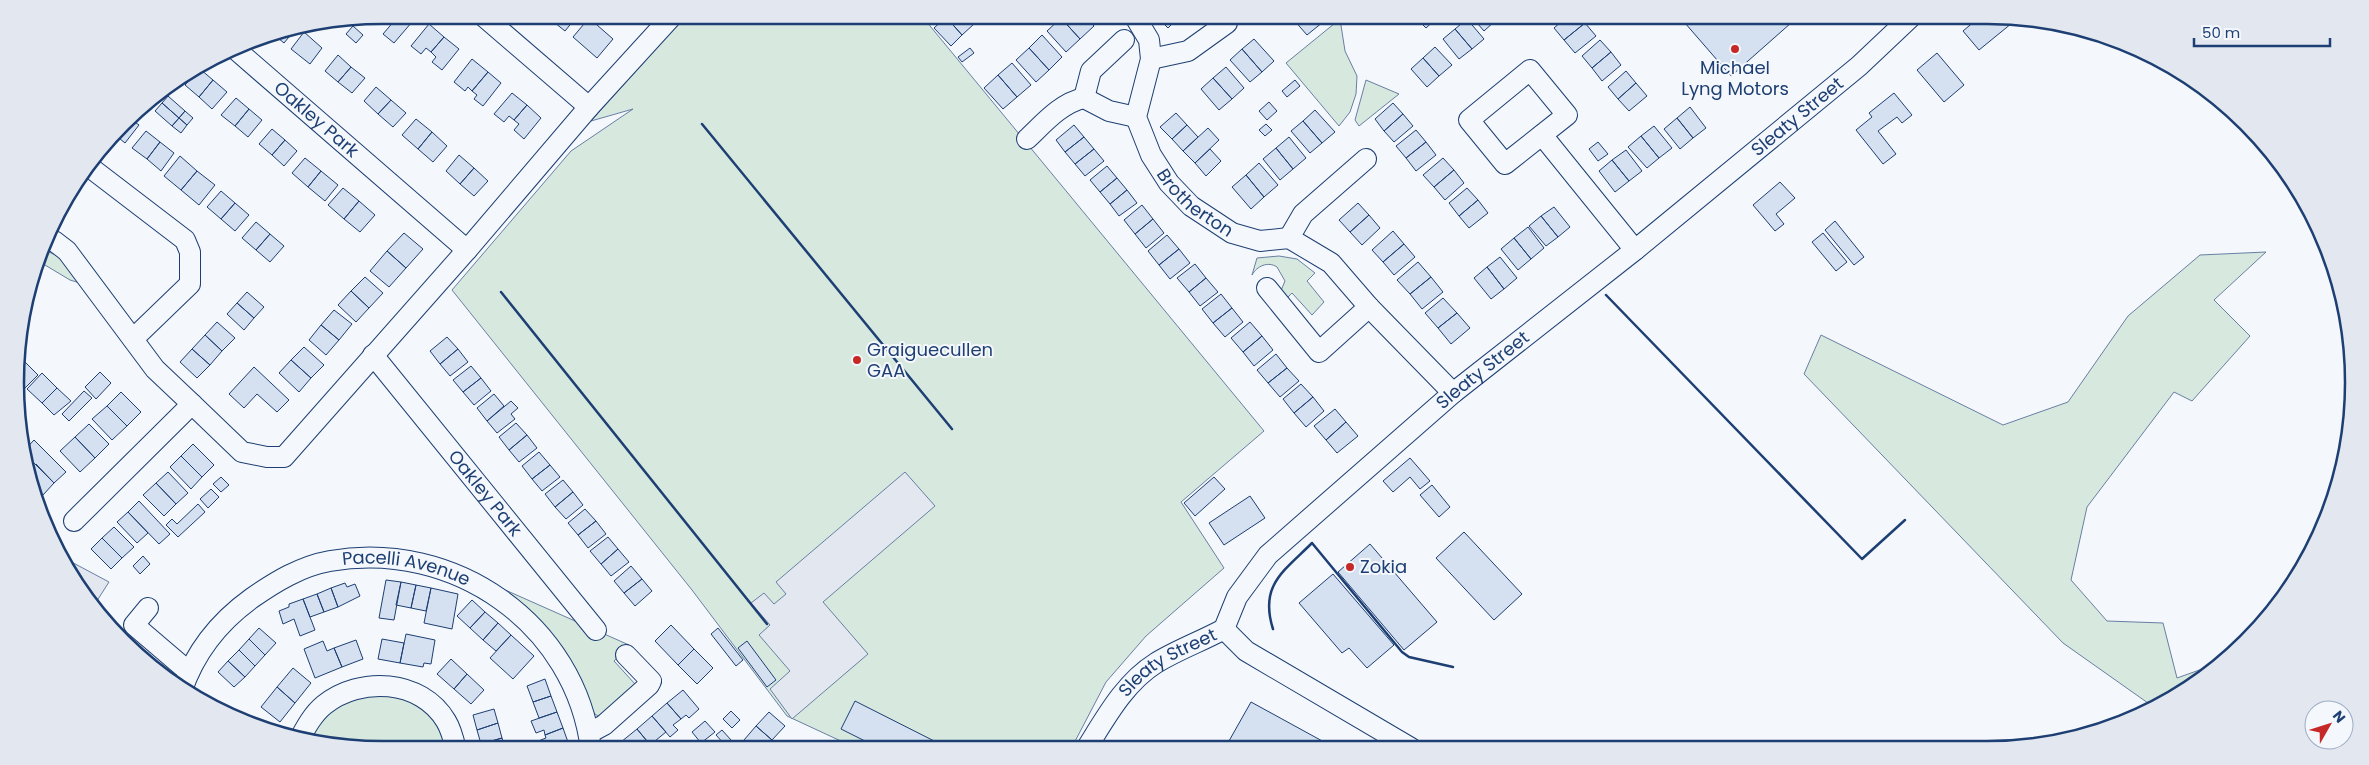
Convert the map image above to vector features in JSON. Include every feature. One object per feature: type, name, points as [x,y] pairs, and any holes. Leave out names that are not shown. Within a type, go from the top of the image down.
[{"type":"street","points":[[492,24],[589,107]]},
{"type":"street","points":[[53,241],[66,251],[155,369],[242,452],[267,457],[284,457],[467,250],[589,107],[665,24]]},
{"type":"street","points":[[1027,139],[1072,100],[1084,98],[1109,111],[1136,117],[1151,59],[1148,40],[1139,24]]},
{"type":"street","points":[[1151,59],[1188,51],[1226,24]]},
{"type":"street","name":"Sleaty Street","points":[[1091,741],[1118,700],[1137,678],[1154,664],[1224,629],[1237,597],[1268,555],[1453,393],[1635,250],[1859,66],[1899,24]]},
{"type":"street","points":[[1084,98],[1091,72],[1124,40]]},
{"type":"street","name":"Oakley Park","points":[[240,53],[467,250]]},
{"type":"street","points":[[1530,70],[1567,115],[1542,135],[1505,164],[1469,120],[1530,70]]},
{"type":"street","name":"Brotherton","points":[[1136,117],[1151,155],[1169,183],[1191,206],[1232,233],[1260,241],[1289,238]]},
{"type":"street","points":[[1542,135],[1635,250]]},
{"type":"street","points":[[1366,159],[1303,214],[1289,238],[1331,263],[1369,307],[1453,393]]},
{"type":"street","points":[[94,170],[185,240],[190,252],[190,284],[133,339]]},
{"type":"street","points":[[1267,288],[1319,352],[1369,307]]},
{"type":"street","name":"Oakley Park","points":[[373,355],[596,630]]},
{"type":"street","points":[[74,521],[192,404]]},
{"type":"street","name":"Pacelli Avenue","points":[[186,681],[214,632],[235,610],[290,574],[330,561],[392,558],[453,572],[508,603],[533,625],[567,673],[580,702],[590,741]]},
{"type":"street","points":[[148,608],[134,625],[186,681]]},
{"type":"street","points":[[1224,629],[1246,651],[1399,741]]},
{"type":"street","points":[[590,741],[604,725],[649,685],[651,681],[626,656]]},
{"type":"street","points":[[304,732],[308,724],[324,706],[348,692],[369,686],[391,687],[407,690],[420,696],[434,707],[446,721],[453,741]]},
{"type":"shaded area","name":"Graiguecullen GAA","points":[[675,24],[928,24],[1264,431],[1181,502],[1224,568],[1146,636],[1106,682],[1075,741],[841,741],[787,716],[692,590],[452,290],[571,151],[633,109],[591,121],[645,61]]},
{"type":"shaded area","points":[[1334,24],[1341,24],[1345,51],[1357,76],[1356,94],[1350,112],[1339,126],[1286,63]]},
{"type":"shaded area","points":[[1366,80],[1399,94],[1359,126],[1355,120]]},
{"type":"shaded area","points":[[48,252],[58,256],[80,283],[70,280],[44,264]]},
{"type":"shaded area","points":[[2266,252],[2214,300],[2250,336],[2192,401],[2174,392],[2087,507],[2071,580],[2107,621],[2163,623],[2177,678],[2202,669],[2186,681],[2147,703],[2063,643],[1804,374],[1821,335],[2003,425],[2068,402],[2128,316],[2200,255]]},
{"type":"shaded area","points":[[1279,256],[1297,259],[1315,273],[1307,281],[1324,302],[1312,315],[1292,293],[1282,303],[1280,293],[1285,281],[1274,265],[1263,265],[1252,275],[1257,258]]},
{"type":"shaded area","points":[[905,472],[935,506],[823,602],[868,654],[792,719],[770,689],[790,671],[759,635],[770,625],[751,603],[764,593],[774,604],[786,594],[776,582]]},
{"type":"shaded area","points":[[72,562],[109,582],[97,600]]},
{"type":"shaded area","points":[[503,589],[629,645],[614,661],[635,684],[635,689],[605,715],[598,716],[589,710],[543,625]]},
{"type":"shaded area","points":[[391,694],[424,708],[443,728],[447,741],[359,740],[310,733],[317,722],[350,698]]},
{"type":"building","points":[[392,24],[410,24],[394,43],[383,34]]},
{"type":"building","points":[[429,24],[444,37],[431,52],[426,48],[421,54],[411,46]]},
{"type":"building","points":[[556,24],[571,24],[565,31]]},
{"type":"building","points":[[584,24],[596,24],[613,39],[597,58],[573,37]]},
{"type":"building","points":[[938,24],[952,24],[962,35],[951,46],[934,28]]},
{"type":"building","points":[[952,24],[974,24],[962,35]]},
{"type":"building","points":[[1055,24],[1066,24],[1080,39],[1066,52],[1047,31]]},
{"type":"building","points":[[1066,24],[1092,24],[1094,26],[1080,39]]},
{"type":"building","points":[[1164,24],[1172,24],[1168,28]]},
{"type":"building","points":[[1297,24],[1321,24],[1307,35]]},
{"type":"building","points":[[1422,24],[1430,24],[1426,28]]},
{"type":"building","points":[[1461,24],[1471,24],[1484,39],[1472,49],[1455,29]]},
{"type":"building","points":[[1478,24],[1492,24],[1484,31]]},
{"type":"building","points":[[1559,24],[1584,24],[1564,40],[1554,28]]},
{"type":"building","points":[[1584,24],[1596,36],[1575,53],[1564,40]]},
{"type":"building","name":"Michael Lyng Motors","points":[[1686,24],[1790,24],[1731,76]]},
{"type":"building","points":[[1971,24],[2010,25],[1979,50],[1963,31]]},
{"type":"building","points":[[353,26],[363,35],[356,43],[346,34]]},
{"type":"building","points":[[1455,29],[1472,49],[1459,59],[1443,39]]},
{"type":"building","points":[[305,33],[322,48],[310,64],[291,49]]},
{"type":"building","points":[[1042,35],[1062,57],[1049,70],[1029,48]]},
{"type":"building","points":[[290,36],[284,43],[279,39]]},
{"type":"building","points":[[444,37],[459,49],[442,70],[432,62],[436,57],[431,52]]},
{"type":"building","points":[[1254,39],[1274,61],[1262,72],[1242,49]]},
{"type":"building","points":[[1600,40],[1611,52],[1592,68],[1582,56]]},
{"type":"building","points":[[1435,47],[1452,65],[1439,76],[1423,58]]},
{"type":"building","points":[[970,48],[974,53],[962,62],[958,57]]},
{"type":"building","points":[[1029,48],[1049,70],[1036,82],[1016,60]]},
{"type":"building","points":[[1242,49],[1262,72],[1250,82],[1230,60]]},
{"type":"building","points":[[1611,52],[1621,65],[1602,81],[1592,68]]},
{"type":"building","points":[[1937,53],[1964,85],[1944,102],[1917,70]]},
{"type":"building","points":[[338,55],[351,67],[338,82],[325,71]]},
{"type":"building","points":[[1423,58],[1439,76],[1427,87],[1411,69]]},
{"type":"building","points":[[472,59],[488,72],[472,91],[468,87],[465,91],[454,82]]},
{"type":"building","points":[[1012,63],[1031,85],[1017,97],[998,75]]},
{"type":"building","points":[[351,67],[365,78],[352,93],[338,82]]},
{"type":"building","points":[[1226,67],[1244,88],[1232,99],[1213,78]]},
{"type":"building","points":[[1626,71],[1636,83],[1618,99],[1608,87]]},
{"type":"building","points":[[203,72],[213,80],[199,97],[185,85]]},
{"type":"building","points":[[488,72],[501,83],[483,106],[474,99],[477,95],[472,91]]},
{"type":"building","points":[[998,75],[1017,97],[1003,109],[984,88]]},
{"type":"building","points":[[1213,78],[1232,99],[1219,110],[1201,89]]},
{"type":"building","points":[[213,80],[227,92],[212,109],[199,97]]},
{"type":"building","points":[[1295,80],[1300,86],[1287,97],[1282,91]]},
{"type":"building","points":[[1636,83],[1647,96],[1629,111],[1618,99]]},
{"type":"building","points":[[376,87],[391,100],[378,114],[364,101]]},
{"type":"building","points":[[512,93],[527,105],[514,120],[509,116],[504,122],[494,114]]},
{"type":"building","points":[[1894,93],[1912,115],[1902,123],[1897,117],[1878,131],[1896,154],[1883,164],[1856,130],[1872,117],[1869,113]]},
{"type":"building","points":[[168,96],[185,111],[179,118],[162,103]]},
{"type":"building","points":[[236,98],[249,109],[235,126],[221,115]]},
{"type":"building","points":[[391,100],[406,113],[393,127],[378,114]]},
{"type":"building","points":[[1269,102],[1277,111],[1267,120],[1259,111]]},
{"type":"building","points":[[162,103],[179,118],[172,126],[155,111]]},
{"type":"building","points":[[1393,103],[1403,114],[1384,131],[1375,119]]},
{"type":"building","points":[[527,105],[541,118],[524,139],[514,130],[519,124],[514,120]]},
{"type":"building","points":[[1690,107],[1706,128],[1693,138],[1677,118]]},
{"type":"building","points":[[249,109],[262,120],[248,137],[235,126]]},
{"type":"building","points":[[1315,110],[1335,132],[1322,143],[1303,121]]},
{"type":"building","points":[[185,111],[193,118],[187,125],[179,118]]},
{"type":"building","points":[[1176,113],[1187,125],[1172,139],[1160,127]]},
{"type":"building","points":[[1403,114],[1413,126],[1394,142],[1384,131]]},
{"type":"building","points":[[179,118],[187,125],[181,133],[172,126]]},
{"type":"building","points":[[1677,118],[1693,138],[1680,149],[1664,129]]},
{"type":"building","points":[[416,119],[432,132],[418,149],[402,135]]},
{"type":"building","points":[[1303,121],[1322,143],[1310,153],[1291,131]]},
{"type":"building","points":[[136,123],[139,125],[125,143],[120,139]]},
{"type":"building","points":[[1266,124],[1272,130],[1265,136],[1259,130]]},
{"type":"building","points":[[1074,125],[1084,137],[1065,152],[1056,140]]},
{"type":"building","points":[[1187,125],[1198,137],[1183,151],[1172,139]]},
{"type":"building","points":[[1654,126],[1672,148],[1659,158],[1641,136]]},
{"type":"building","points":[[1208,128],[1219,140],[1195,163],[1183,151]]},
{"type":"building","points":[[272,129],[285,140],[272,155],[259,144]]},
{"type":"building","points":[[1416,130],[1426,142],[1406,158],[1396,146]]},
{"type":"building","points":[[146,131],[160,142],[147,159],[132,148]]},
{"type":"building","points":[[432,132],[447,146],[433,162],[418,149]]},
{"type":"building","points":[[1641,136],[1659,158],[1647,168],[1628,147]]},
{"type":"building","points":[[1084,137],[1094,149],[1075,164],[1065,152]]},
{"type":"building","points":[[1289,137],[1306,158],[1293,169],[1276,148]]},
{"type":"building","points":[[285,140],[297,151],[284,166],[272,155]]},
{"type":"building","points":[[160,142],[174,153],[161,171],[147,159]]},
{"type":"building","points":[[1426,142],[1436,155],[1416,171],[1406,158]]},
{"type":"building","points":[[1598,142],[1608,154],[1598,161],[1589,149]]},
{"type":"building","points":[[1276,148],[1293,169],[1280,180],[1263,159]]},
{"type":"building","points":[[1094,149],[1104,161],[1085,176],[1075,164]]},
{"type":"building","points":[[1210,149],[1221,161],[1206,176],[1195,163]]},
{"type":"building","points":[[1626,150],[1642,171],[1629,181],[1612,160]]},
{"type":"building","points":[[459,155],[474,168],[460,184],[446,171]]},
{"type":"building","points":[[180,156],[197,171],[181,190],[164,176]]},
{"type":"building","points":[[305,158],[321,171],[308,187],[292,173]]},
{"type":"building","points":[[1443,158],[1454,170],[1434,187],[1423,175]]},
{"type":"building","points":[[1612,160],[1629,181],[1615,192],[1599,171]]},
{"type":"building","points":[[1259,163],[1278,185],[1264,197],[1246,175]]},
{"type":"building","points":[[1107,166],[1117,178],[1100,192],[1090,180]]},
{"type":"building","points":[[474,168],[488,181],[474,196],[460,184]]},
{"type":"building","points":[[1454,170],[1464,183],[1445,200],[1434,187]]},
{"type":"building","points":[[197,171],[215,185],[199,205],[181,190]]},
{"type":"building","points":[[321,171],[338,185],[325,201],[308,187]]},
{"type":"building","points":[[1246,175],[1264,197],[1251,209],[1232,187]]},
{"type":"building","points":[[1117,178],[1127,190],[1110,204],[1100,192]]},
{"type":"building","points":[[1780,182],[1795,198],[1776,214],[1784,224],[1775,231],[1753,205]]},
{"type":"building","points":[[343,188],[359,201],[344,219],[328,205]]},
{"type":"building","points":[[1467,188],[1478,200],[1459,216],[1449,203]]},
{"type":"building","points":[[1127,190],[1137,203],[1119,216],[1110,204]]},
{"type":"building","points":[[221,191],[235,203],[221,219],[207,207]]},
{"type":"building","points":[[1478,200],[1488,213],[1469,228],[1459,216]]},
{"type":"building","points":[[359,201],[375,215],[360,232],[344,219]]},
{"type":"building","points":[[235,203],[249,215],[235,231],[221,219]]},
{"type":"building","points":[[1358,203],[1369,215],[1350,232],[1339,220]]},
{"type":"building","points":[[1142,205],[1153,219],[1135,234],[1124,220]]},
{"type":"building","points":[[1554,207],[1570,227],[1558,237],[1541,216]]},
{"type":"building","points":[[1369,215],[1380,228],[1362,245],[1350,232]]},
{"type":"building","points":[[1541,216],[1558,237],[1546,246],[1529,226]]},
{"type":"building","points":[[1153,219],[1164,233],[1146,248],[1135,234]]},
{"type":"building","points":[[1835,221],[1864,257],[1854,265],[1825,230]]},
{"type":"building","points":[[256,222],[270,234],[256,250],[242,238]]},
{"type":"building","points":[[1528,227],[1544,248],[1531,259],[1514,238]]},
{"type":"building","points":[[1393,231],[1404,244],[1383,262],[1372,250]]},
{"type":"building","points":[[404,233],[423,249],[406,268],[387,251]]},
{"type":"building","points":[[1823,233],[1847,262],[1836,271],[1812,242]]},
{"type":"building","points":[[270,234],[284,246],[270,262],[256,250]]},
{"type":"building","points":[[1167,235],[1179,249],[1159,265],[1148,251]]},
{"type":"building","points":[[1514,238],[1531,259],[1518,270],[1501,249]]},
{"type":"building","points":[[1404,244],[1415,257],[1394,275],[1383,262]]},
{"type":"building","points":[[1179,249],[1190,263],[1170,279],[1159,265]]},
{"type":"building","points":[[387,251],[406,268],[389,287],[370,271]]},
{"type":"building","points":[[1500,257],[1517,278],[1504,289],[1487,267]]},
{"type":"building","points":[[1418,262],[1431,277],[1410,294],[1397,280]]},
{"type":"building","points":[[1195,264],[1206,278],[1189,292],[1177,278]]},
{"type":"building","points":[[1487,267],[1504,289],[1491,299],[1474,278]]},
{"type":"building","points":[[365,277],[383,293],[369,308],[351,291]]},
{"type":"building","points":[[1431,277],[1443,292],[1422,309],[1410,294]]},
{"type":"building","points":[[1206,278],[1218,292],[1200,306],[1189,292]]},
{"type":"building","points":[[351,291],[369,308],[356,322],[338,305]]},
{"type":"building","points":[[247,292],[264,307],[254,318],[237,303]]},
{"type":"building","points":[[1221,294],[1232,308],[1213,323],[1202,309]]},
{"type":"building","points":[[1443,298],[1457,313],[1438,328],[1425,313]]},
{"type":"building","points":[[237,303],[254,318],[244,330],[227,314]]},
{"type":"building","points":[[1232,308],[1243,322],[1225,337],[1213,323]]},
{"type":"building","points":[[334,310],[352,324],[339,340],[321,325]]},
{"type":"building","points":[[1457,313],[1470,328],[1451,344],[1438,328]]},
{"type":"building","points":[[217,322],[235,338],[222,351],[205,335]]},
{"type":"building","points":[[1250,322],[1262,336],[1243,352],[1231,338]]},
{"type":"building","points":[[321,325],[339,340],[326,355],[309,340]]},
{"type":"building","points":[[205,335],[222,351],[210,365],[192,349]]},
{"type":"building","points":[[1262,336],[1273,350],[1254,366],[1243,352]]},
{"type":"building","points":[[447,337],[458,349],[440,364],[430,351]]},
{"type":"building","points":[[304,347],[324,365],[311,378],[291,360]]},
{"type":"building","points":[[192,349],[210,365],[197,378],[180,362]]},
{"type":"building","points":[[458,349],[468,362],[450,376],[440,364]]},
{"type":"building","points":[[1276,354],[1287,368],[1268,383],[1257,370]]},
{"type":"building","points":[[291,360],[311,378],[299,392],[279,373]]},
{"type":"building","points":[[25,362],[38,375],[24,389]]},
{"type":"building","points":[[471,366],[481,378],[463,392],[453,380]]},
{"type":"building","points":[[254,367],[289,400],[277,412],[257,394],[244,408],[229,394]]},
{"type":"building","points":[[1287,368],[1299,381],[1280,397],[1268,383]]},
{"type":"building","points":[[100,372],[111,383],[96,399],[85,387]]},
{"type":"building","points":[[42,373],[57,388],[42,403],[27,389]]},
{"type":"building","points":[[481,378],[491,391],[474,405],[463,392]]},
{"type":"building","points":[[1301,384],[1313,397],[1294,413],[1283,399]]},
{"type":"building","points":[[57,388],[71,401],[54,415],[42,403]]},
{"type":"building","points":[[84,391],[92,398],[69,421],[62,414]]},
{"type":"building","points":[[121,392],[141,412],[127,426],[107,406]]},
{"type":"building","points":[[494,394],[504,406],[487,421],[477,408]]},
{"type":"building","points":[[1313,397],[1324,411],[1306,427],[1294,413]]},
{"type":"building","points":[[511,401],[518,408],[511,414],[515,419],[497,433],[487,421]]},
{"type":"building","points":[[107,406],[127,426],[112,440],[92,419]]},
{"type":"building","points":[[1335,409],[1346,422],[1326,440],[1314,426]]},
{"type":"building","points":[[1346,422],[1358,436],[1337,453],[1326,440]]},
{"type":"building","points":[[516,423],[527,435],[509,450],[499,437]]},
{"type":"building","points":[[89,424],[109,444],[95,458],[75,437]]},
{"type":"building","points":[[527,435],[537,448],[519,462],[509,450]]},
{"type":"building","points":[[75,437],[95,458],[80,472],[60,451]]},
{"type":"building","points":[[34,440],[66,472],[54,483],[33,462],[30,445]]},
{"type":"building","points":[[193,444],[214,465],[202,477],[181,456]]},
{"type":"building","points":[[539,452],[550,465],[532,479],[522,466]]},
{"type":"building","points":[[181,456],[202,477],[191,489],[170,467]]},
{"type":"building","points":[[1410,458],[1430,481],[1420,489],[1410,477],[1393,492],[1383,481]]},
{"type":"building","points":[[36,464],[54,483],[43,495],[42,493],[34,466]]},
{"type":"building","points":[[550,465],[560,477],[542,491],[532,479]]},
{"type":"building","points":[[168,472],[188,493],[176,504],[156,483]]},
{"type":"building","points":[[221,477],[229,485],[221,492],[213,484]]},
{"type":"building","points":[[1214,477],[1225,489],[1195,516],[1184,503]]},
{"type":"building","points":[[563,480],[573,492],[555,507],[545,494]]},
{"type":"building","points":[[156,483],[176,504],[164,516],[143,495]]},
{"type":"building","points":[[1432,485],[1450,507],[1439,517],[1420,495]]},
{"type":"building","points":[[211,489],[219,497],[208,508],[200,499]]},
{"type":"building","points":[[573,492],[583,505],[566,519],[555,507]]},
{"type":"building","points":[[1250,496],[1265,518],[1224,545],[1209,523]]},
{"type":"building","points":[[139,501],[170,534],[159,544],[128,512]]},
{"type":"building","points":[[198,504],[205,512],[178,537],[166,525],[172,519],[177,524]]},
{"type":"building","points":[[585,509],[596,521],[578,535],[568,523]]},
{"type":"building","points":[[128,512],[148,533],[137,543],[117,522]]},
{"type":"building","points":[[596,521],[606,534],[588,548],[578,535]]},
{"type":"building","points":[[114,527],[134,547],[122,558],[102,538]]},
{"type":"building","points":[[1464,532],[1522,594],[1494,620],[1436,558]]},
{"type":"building","points":[[608,537],[618,549],[601,564],[590,551]]},
{"type":"building","points":[[102,538],[122,558],[111,569],[91,549]]},
{"type":"building","points":[[1370,544],[1437,622],[1404,650],[1338,572]]},
{"type":"building","points":[[618,549],[629,562],[611,576],[601,564]]},
{"type":"building","points":[[143,556],[150,564],[140,574],[133,566]]},
{"type":"building","points":[[631,566],[642,579],[624,593],[614,581]]},
{"type":"building","points":[[1333,574],[1394,645],[1367,668],[1349,648],[1342,653],[1299,603]]},
{"type":"building","points":[[642,579],[652,591],[635,606],[624,593]]},
{"type":"building","points":[[386,580],[401,582],[394,620],[379,618]]},
{"type":"building","points":[[401,582],[416,585],[411,608],[396,605]]},
{"type":"building","points":[[345,583],[347,587],[355,584],[360,596],[338,607],[331,588]]},
{"type":"building","points":[[416,585],[431,588],[426,611],[411,608]]},
{"type":"building","points":[[331,588],[338,607],[324,612],[317,594]]},
{"type":"building","points":[[431,588],[458,594],[452,629],[424,623]]},
{"type":"building","points":[[317,594],[324,612],[310,617],[303,599]]},
{"type":"building","points":[[303,599],[315,630],[300,636],[294,619],[283,624],[279,611],[289,607],[289,604]]},
{"type":"building","points":[[472,600],[485,612],[470,628],[457,616]]},
{"type":"building","points":[[485,612],[498,623],[483,640],[470,628]]},
{"type":"building","points":[[498,623],[511,635],[496,651],[483,640]]},
{"type":"building","points":[[671,625],[694,649],[678,665],[655,641]]},
{"type":"building","points":[[259,628],[276,643],[265,655],[249,639]]},
{"type":"building","points":[[718,628],[743,660],[736,666],[711,634]]},
{"type":"building","points":[[406,634],[435,640],[431,664],[424,663],[423,667],[400,663]]},
{"type":"building","points":[[511,635],[534,656],[513,679],[490,658]]},
{"type":"building","points":[[249,639],[265,655],[255,666],[239,650]]},
{"type":"building","points":[[382,639],[404,643],[400,663],[378,659]]},
{"type":"building","points":[[356,640],[363,659],[342,667],[334,648]]},
{"type":"building","points":[[323,641],[327,651],[334,648],[342,667],[315,678],[304,649]]},
{"type":"building","points":[[747,641],[776,680],[767,687],[738,648]]},
{"type":"building","points":[[694,649],[713,668],[697,684],[678,665]]},
{"type":"building","points":[[239,650],[255,666],[245,677],[228,661]]},
{"type":"building","points":[[451,659],[467,674],[454,689],[437,674]]},
{"type":"building","points":[[228,661],[245,677],[234,687],[218,672]]},
{"type":"building","points":[[293,668],[311,683],[295,703],[277,687]]},
{"type":"building","points":[[467,674],[484,690],[471,704],[454,689]]},
{"type":"building","points":[[545,679],[551,696],[533,702],[527,686]]},
{"type":"building","points":[[277,687],[295,703],[280,722],[261,707]]},
{"type":"building","points":[[683,690],[699,709],[689,718],[686,715],[681,719],[667,703]]},
{"type":"building","points":[[551,696],[557,712],[539,718],[533,702]]},
{"type":"building","points":[[855,701],[934,741],[865,741],[841,729]]},
{"type":"building","points":[[1251,702],[1322,741],[1229,741]]},
{"type":"building","points":[[667,703],[681,719],[673,725],[678,730],[670,737],[652,716]]},
{"type":"building","points":[[494,709],[498,723],[477,730],[473,715]]},
{"type":"building","points":[[731,711],[740,720],[732,728],[723,719]]},
{"type":"building","points":[[557,712],[563,728],[545,735],[544,730],[536,733],[531,721]]},
{"type":"building","points":[[769,712],[785,726],[772,740],[756,726]]},
{"type":"building","points":[[652,716],[666,732],[655,741],[647,741],[637,729]]},
{"type":"building","points":[[705,721],[715,732],[704,741],[699,741],[692,732]]},
{"type":"building","points":[[498,723],[502,738],[492,741],[480,741],[477,730]]},
{"type":"building","points":[[756,726],[772,740],[745,741],[744,740]]},
{"type":"building","points":[[563,728],[568,741],[538,741],[546,738],[545,735]]},
{"type":"building","points":[[637,729],[647,741],[622,741]]},
{"type":"building","points":[[722,730],[731,740],[721,741],[716,735]]},
{"type":"building","points":[[502,738],[503,741],[492,741]]},
{"type":"wall","points":[[702,124],[952,429]]},
{"type":"wall","points":[[501,292],[767,624]]},
{"type":"wall","points":[[1606,295],[1862,559],[1905,520]]},
{"type":"wall","points":[[1273,629],[1269,601],[1272,590],[1284,571],[1312,543],[1402,652],[1409,657],[1453,667]]},
{"type":"place","name":"Michael Lyng Motors","points":[[1735,49]]},
{"type":"place","name":"Graiguecullen GAA","points":[[857,360]]},
{"type":"place","name":"Zokia","points":[[1350,567]]}]
